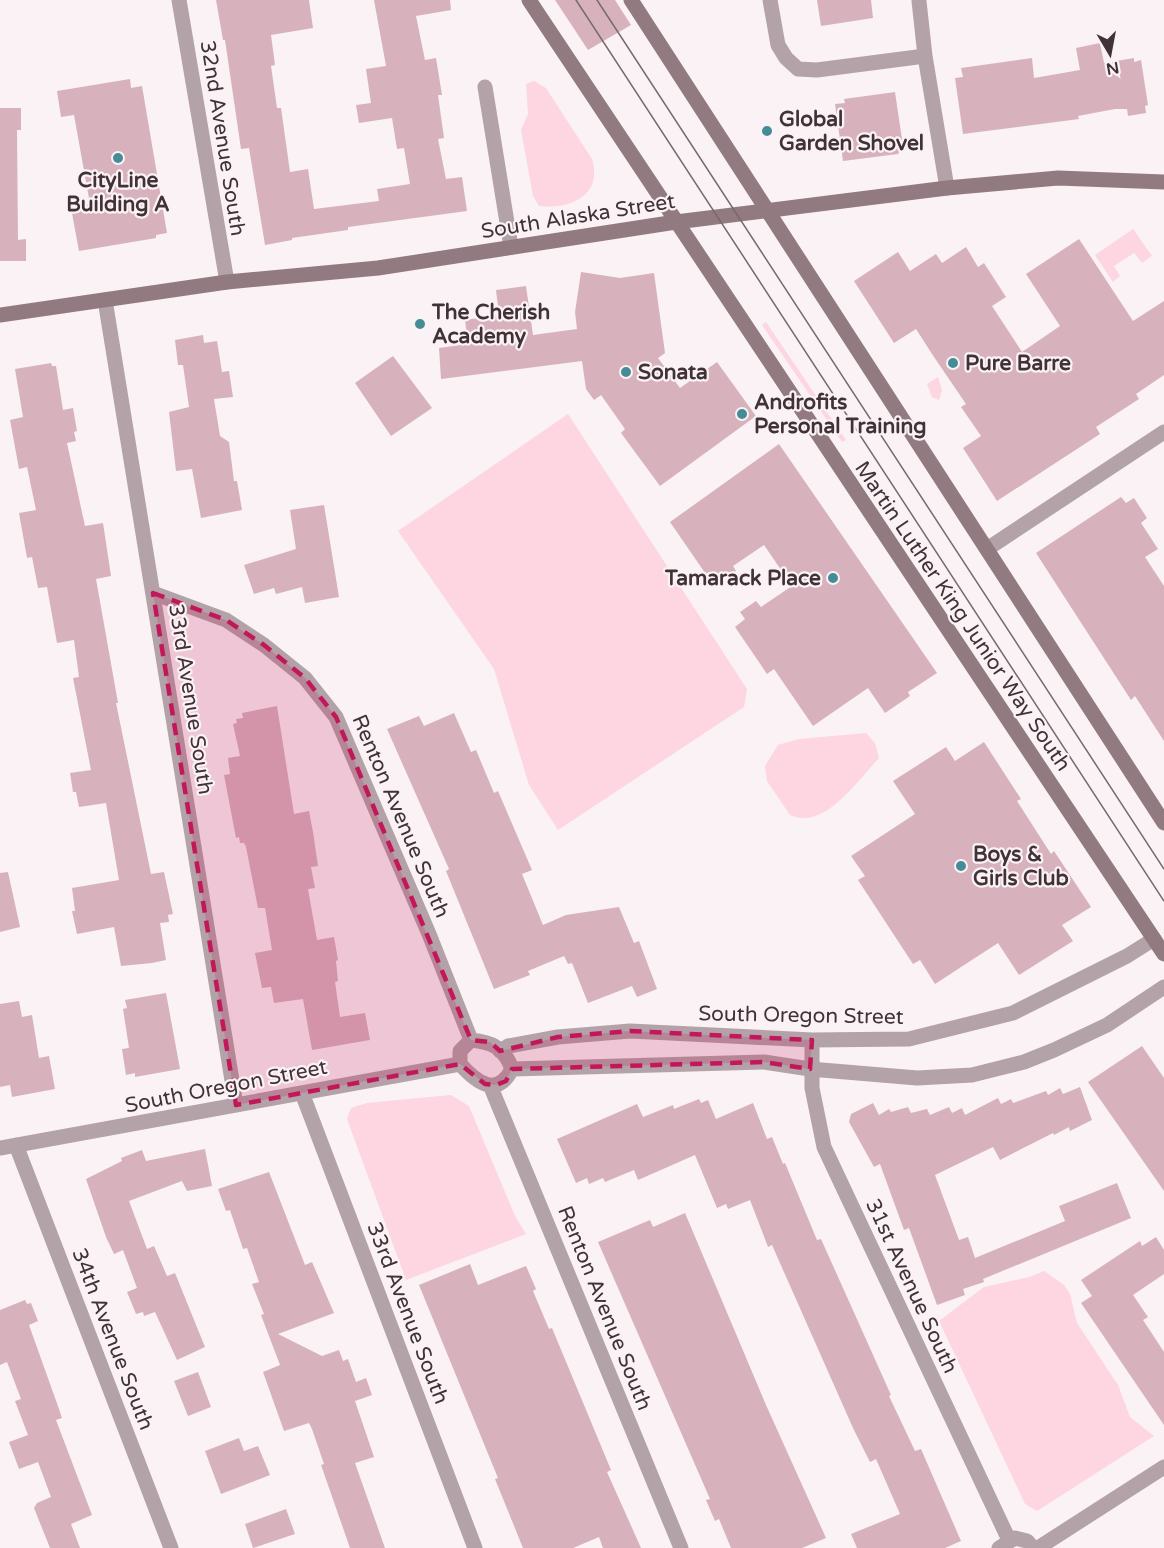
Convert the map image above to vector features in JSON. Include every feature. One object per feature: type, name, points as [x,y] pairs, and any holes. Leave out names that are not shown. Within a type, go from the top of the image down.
[{"type":"main road","name":"Martin Luther King Junior Way South","points":[[529,0],[676,222],[1159,936],[1164,954]]},
{"type":"main road","points":[[631,0],[1164,823]]},
{"type":"main road","name":"South Alaska Street","points":[[0,315],[227,282],[378,268],[676,222],[947,188],[1058,178],[1164,182]]},
{"type":"street","name":"32nd Avenue South","points":[[179,0],[227,282]]},
{"type":"street","points":[[770,0],[778,45],[786,58],[798,69],[817,70],[925,56]]},
{"type":"street","points":[[919,1],[925,56],[947,188]]},
{"type":"street","points":[[485,87],[511,247]]},
{"type":"street","name":"33rd Avenue South","points":[[105,300],[236,1105]]},
{"type":"street","points":[[987,549],[1164,432]]},
{"type":"street","name":"Renton Avenue South","points":[[153,593],[226,620],[264,645],[304,678],[336,717],[429,934],[471,1040]]},
{"type":"street","name":"South Oregon Street","points":[[500,1051],[508,1046],[558,1037],[630,1031],[812,1040],[909,1039],[1013,1013],[1127,956],[1159,936]]},
{"type":"street","points":[[512,1069],[764,1062],[810,1069],[917,1078],[972,1075],[1024,1062],[1054,1050],[1107,1025],[1164,987]]},
{"type":"street","points":[[471,1040],[490,1042],[500,1051],[509,1059],[512,1069],[506,1081],[490,1085],[469,1074],[460,1064],[460,1051],[471,1040]]},
{"type":"street","name":"31st Avenue South","points":[[812,1040],[810,1069],[815,1112],[824,1147],[1004,1544]]},
{"type":"street","name":"South Oregon Street","points":[[0,1148],[460,1064]]},
{"type":"street","name":"Renton Avenue South","points":[[490,1085],[681,1548]]},
{"type":"street","name":"33rd Avenue South","points":[[302,1093],[475,1548]]},
{"type":"street","name":"34th Avenue South","points":[[16,1145],[171,1548]]},
{"type":"street","points":[[1038,1548],[1164,1467]]},
{"type":"street","points":[[1004,1544],[1021,1539],[1034,1548]]},
{"type":"highlighted area","points":[[153,593],[226,620],[264,645],[305,678],[336,717],[471,1040],[490,1042],[500,1051],[558,1037],[630,1031],[812,1040],[810,1069],[764,1062],[512,1069],[506,1081],[496,1085],[485,1084],[460,1064],[236,1105]]},
{"type":"shaded area","points":[[534,81],[546,88],[592,159],[593,183],[588,191],[581,198],[561,205],[539,206],[533,196],[521,130],[528,114],[526,84]]},
{"type":"shaded area","points":[[1133,229],[1152,256],[1142,263],[1134,253],[1114,266],[1120,276],[1113,282],[1095,255]]},
{"type":"shaded area","points":[[766,322],[846,440],[842,442],[762,325]]},
{"type":"shaded area","points":[[938,377],[942,390],[939,400],[932,397],[927,384]]},
{"type":"shaded area","points":[[568,414],[747,689],[744,707],[558,830],[529,785],[494,669],[398,531]]},
{"type":"shaded area","points":[[866,733],[875,743],[879,758],[851,790],[828,810],[815,816],[803,818],[790,815],[767,781],[765,766],[778,745],[799,739]]},
{"type":"shaded area","points":[[451,1095],[469,1106],[515,1216],[526,1234],[406,1280],[347,1119],[351,1108],[367,1103]]},
{"type":"shaded area","points":[[1044,1271],[1064,1285],[1070,1294],[1077,1323],[1118,1385],[1130,1417],[1154,1436],[1037,1511],[1025,1504],[939,1321],[984,1287],[1029,1277]]},
{"type":"building","points":[[216,0],[309,0],[313,28],[271,35],[275,65],[271,66],[277,108],[281,108],[290,172],[308,169],[314,209],[379,201],[377,189],[410,184],[404,148],[397,149],[392,118],[359,123],[356,105],[371,103],[366,69],[386,66],[374,0],[450,0],[451,10],[416,16],[425,60],[436,58],[442,95],[438,95],[444,138],[438,139],[446,179],[462,177],[467,211],[348,227],[348,230],[292,238],[292,240],[265,245],[249,148],[241,149],[225,40],[223,40]]},
{"type":"building","points":[[555,0],[615,0],[631,25],[588,50]]},
{"type":"building","points":[[817,0],[871,0],[873,18],[821,26]]},
{"type":"building","points":[[1100,43],[1104,63],[1134,58],[1134,62],[1141,60],[1148,105],[1145,106],[1146,113],[1128,116],[1127,109],[1115,109],[1078,116],[1079,119],[963,134],[955,78],[963,77],[961,68],[1032,58],[1034,78],[1080,70],[1076,48]]},
{"type":"building","name":"CityLine Building A","points":[[130,79],[131,88],[142,86],[167,233],[156,235],[156,238],[79,251],[71,208],[90,204],[74,115],[61,117],[57,91]]},
{"type":"building","points":[[895,92],[903,146],[898,154],[843,161],[835,104],[845,103],[844,99]]},
{"type":"building","points":[[0,108],[21,108],[21,130],[17,130],[18,240],[26,239],[26,261],[0,261]]},
{"type":"building","points":[[1079,239],[1133,321],[1164,301],[1164,375],[1136,394],[1139,399],[1096,427],[1100,434],[997,501],[963,448],[981,436],[961,407],[966,404],[916,329],[894,343],[854,281],[898,252],[910,271],[936,254],[942,263],[966,247],[978,267],[984,263],[1006,297],[992,306],[1022,352],[1060,326],[1026,274]]},
{"type":"building","name":"Sonata","points":[[581,272],[620,278],[654,273],[665,353],[658,358],[680,388],[717,362],[756,416],[660,486],[621,433],[625,429],[601,395],[594,400],[586,389],[582,361],[441,379],[439,348],[468,344],[465,320],[499,315],[496,290],[526,286],[533,335],[577,329],[575,312]]},
{"type":"building","points":[[203,335],[204,343],[217,341],[222,372],[229,371],[233,397],[214,399],[220,436],[229,442],[234,481],[237,481],[242,510],[201,518],[192,469],[176,471],[169,412],[189,407],[183,365],[178,365],[175,340]]},
{"type":"building","points":[[393,356],[432,408],[391,436],[355,383]]},
{"type":"building","points":[[51,363],[52,366],[56,366],[63,410],[73,408],[77,431],[74,432],[76,441],[67,443],[85,526],[103,523],[111,576],[96,579],[118,703],[116,703],[151,874],[164,872],[173,914],[168,915],[169,922],[160,923],[166,960],[152,963],[121,966],[114,927],[77,934],[72,911],[75,911],[72,888],[119,880],[106,803],[79,807],[76,792],[73,792],[70,773],[91,770],[73,678],[79,677],[74,640],[57,643],[47,587],[38,588],[32,557],[27,558],[19,513],[36,510],[27,467],[19,469],[10,420],[23,417],[15,369]]},
{"type":"building","name":"Tamarack Place","points":[[779,444],[937,673],[908,692],[910,696],[885,713],[868,688],[813,726],[774,669],[767,674],[735,627],[745,619],[740,612],[756,601],[761,607],[792,586],[764,545],[733,566],[736,571],[714,586],[670,522]]},
{"type":"building","points":[[1121,497],[1126,503],[1134,498],[1147,518],[1141,523],[1158,549],[1145,557],[1164,586],[1164,741],[1135,696],[1131,700],[1036,553]]},
{"type":"building","points":[[324,505],[339,597],[305,603],[302,587],[276,594],[274,588],[254,594],[244,565],[296,549],[290,510]]},
{"type":"building","points":[[277,706],[294,814],[309,811],[313,832],[318,866],[311,867],[315,888],[308,889],[317,940],[334,937],[338,960],[336,961],[338,981],[335,982],[340,1017],[365,1013],[370,1040],[312,1050],[303,999],[274,1003],[271,987],[262,988],[255,953],[272,950],[265,908],[258,908],[246,847],[244,843],[240,843],[239,837],[236,838],[224,775],[230,774],[228,758],[240,756],[233,724],[237,723],[236,719],[243,718],[242,713]]},
{"type":"building","points":[[454,713],[471,752],[476,750],[494,793],[498,791],[532,870],[522,874],[543,925],[566,915],[619,907],[634,943],[639,941],[657,989],[637,997],[632,986],[588,1003],[572,963],[568,964],[564,956],[528,971],[530,975],[494,989],[446,871],[449,869],[387,729],[419,716],[424,726]]},
{"type":"building","name":"Boys & Girls Club","points":[[984,742],[1021,799],[1017,801],[1051,854],[1054,851],[1091,907],[1062,925],[1073,941],[1019,975],[998,943],[935,984],[920,960],[913,964],[858,880],[865,876],[851,856],[915,814],[893,781],[946,747],[955,761]]},
{"type":"building","points":[[8,872],[20,927],[0,932],[0,873]]},
{"type":"building","points":[[166,993],[180,1069],[135,1077],[135,1073],[126,1075],[122,1049],[129,1048],[123,1009],[127,1008],[125,1000]]},
{"type":"building","points":[[19,1001],[22,1017],[32,1015],[39,1058],[49,1056],[55,1089],[12,1097],[10,1085],[0,1087],[0,1004]]},
{"type":"building","points":[[1142,1046],[1164,1078],[1164,1191],[1088,1082]]},
{"type":"building","points":[[1080,1087],[1092,1120],[1070,1131],[1069,1127],[1054,1135],[1053,1133],[1000,1160],[993,1147],[935,1175],[959,1240],[968,1237],[975,1258],[1065,1221],[1059,1206],[1117,1183],[1131,1218],[983,1279],[984,1282],[963,1289],[965,1295],[937,1305],[909,1228],[904,1230],[880,1164],[874,1167],[849,1122],[851,1114],[873,1103],[879,1115],[889,1109],[891,1112],[908,1107],[911,1113],[927,1109],[930,1115],[949,1107],[952,1113],[962,1108],[965,1115],[998,1098],[1001,1104],[1011,1099],[1013,1103],[1046,1091],[1048,1095],[1060,1088],[1063,1094]]},
{"type":"building","points":[[699,1099],[701,1103],[708,1100],[716,1119],[753,1103],[767,1139],[772,1137],[783,1164],[785,1163],[817,1240],[821,1239],[915,1451],[921,1449],[961,1541],[945,1548],[857,1548],[851,1534],[900,1514],[876,1459],[870,1462],[853,1428],[772,1245],[768,1247],[750,1200],[728,1209],[726,1204],[717,1208],[695,1155],[638,1180],[634,1170],[605,1182],[603,1178],[589,1184],[587,1178],[576,1183],[557,1139],[637,1104],[643,1117],[673,1105],[674,1109]]},
{"type":"building","points":[[205,1149],[212,1186],[187,1191],[182,1181],[129,1201],[147,1249],[154,1246],[167,1276],[175,1273],[205,1347],[177,1360],[155,1312],[144,1316],[143,1312],[136,1314],[127,1292],[137,1288],[123,1250],[114,1254],[86,1179],[122,1161],[121,1158],[142,1150],[146,1161]]},
{"type":"building","points":[[269,1172],[305,1265],[312,1262],[334,1313],[278,1334],[322,1356],[339,1350],[343,1361],[348,1359],[356,1382],[366,1378],[372,1395],[355,1401],[374,1457],[355,1463],[385,1548],[350,1548],[321,1465],[324,1464],[312,1429],[309,1423],[284,1431],[263,1372],[280,1365],[252,1284],[259,1282],[247,1248],[243,1249],[230,1210],[226,1211],[218,1189]]},
{"type":"building","points":[[685,1213],[766,1405],[826,1538],[802,1548],[731,1548],[719,1519],[715,1521],[706,1500],[710,1499],[598,1242],[650,1220],[653,1227]]},
{"type":"building","points":[[1156,1237],[1164,1250],[1164,1274],[1133,1295],[1148,1317],[1143,1320],[1164,1352],[1164,1425],[1081,1303],[1092,1296],[1081,1280],[1140,1241],[1142,1246]]},
{"type":"building","points":[[470,1264],[478,1285],[526,1266],[536,1289],[533,1291],[549,1329],[552,1328],[611,1470],[607,1472],[641,1548],[603,1548],[599,1537],[573,1548],[523,1548],[495,1479],[498,1478],[419,1285]]},
{"type":"building","points":[[25,1300],[27,1304],[31,1303],[38,1321],[29,1325],[62,1418],[56,1420],[92,1515],[71,1524],[80,1548],[50,1548],[34,1508],[37,1503],[51,1497],[38,1462],[19,1469],[9,1442],[28,1435],[15,1401],[21,1399],[7,1362],[0,1365],[0,1310]]},
{"type":"building","points":[[198,1372],[211,1407],[188,1416],[174,1381]]},
{"type":"building","points":[[239,1438],[244,1451],[258,1446],[270,1475],[221,1494],[205,1451]]},
{"type":"building","points":[[286,1509],[295,1534],[253,1548],[245,1524]]},
{"type":"tram line","points":[[576,0],[1164,901]]},
{"type":"tram line","points":[[597,0],[1164,869]]},
{"type":"place","name":"Global Garden Shovel","points":[[767,131]]},
{"type":"place","name":"CityLine Building A","points":[[118,158]]},
{"type":"place","name":"The Cherish Academy","points":[[420,324]]},
{"type":"place","name":"Pure Barre","points":[[953,363]]},
{"type":"place","name":"Sonata","points":[[626,372]]},
{"type":"place","name":"Androfits Personal Training","points":[[742,414]]},
{"type":"place","name":"Tamarack Place","points":[[833,578]]},
{"type":"place","name":"Boys & Girls Club","points":[[961,866]]}]
